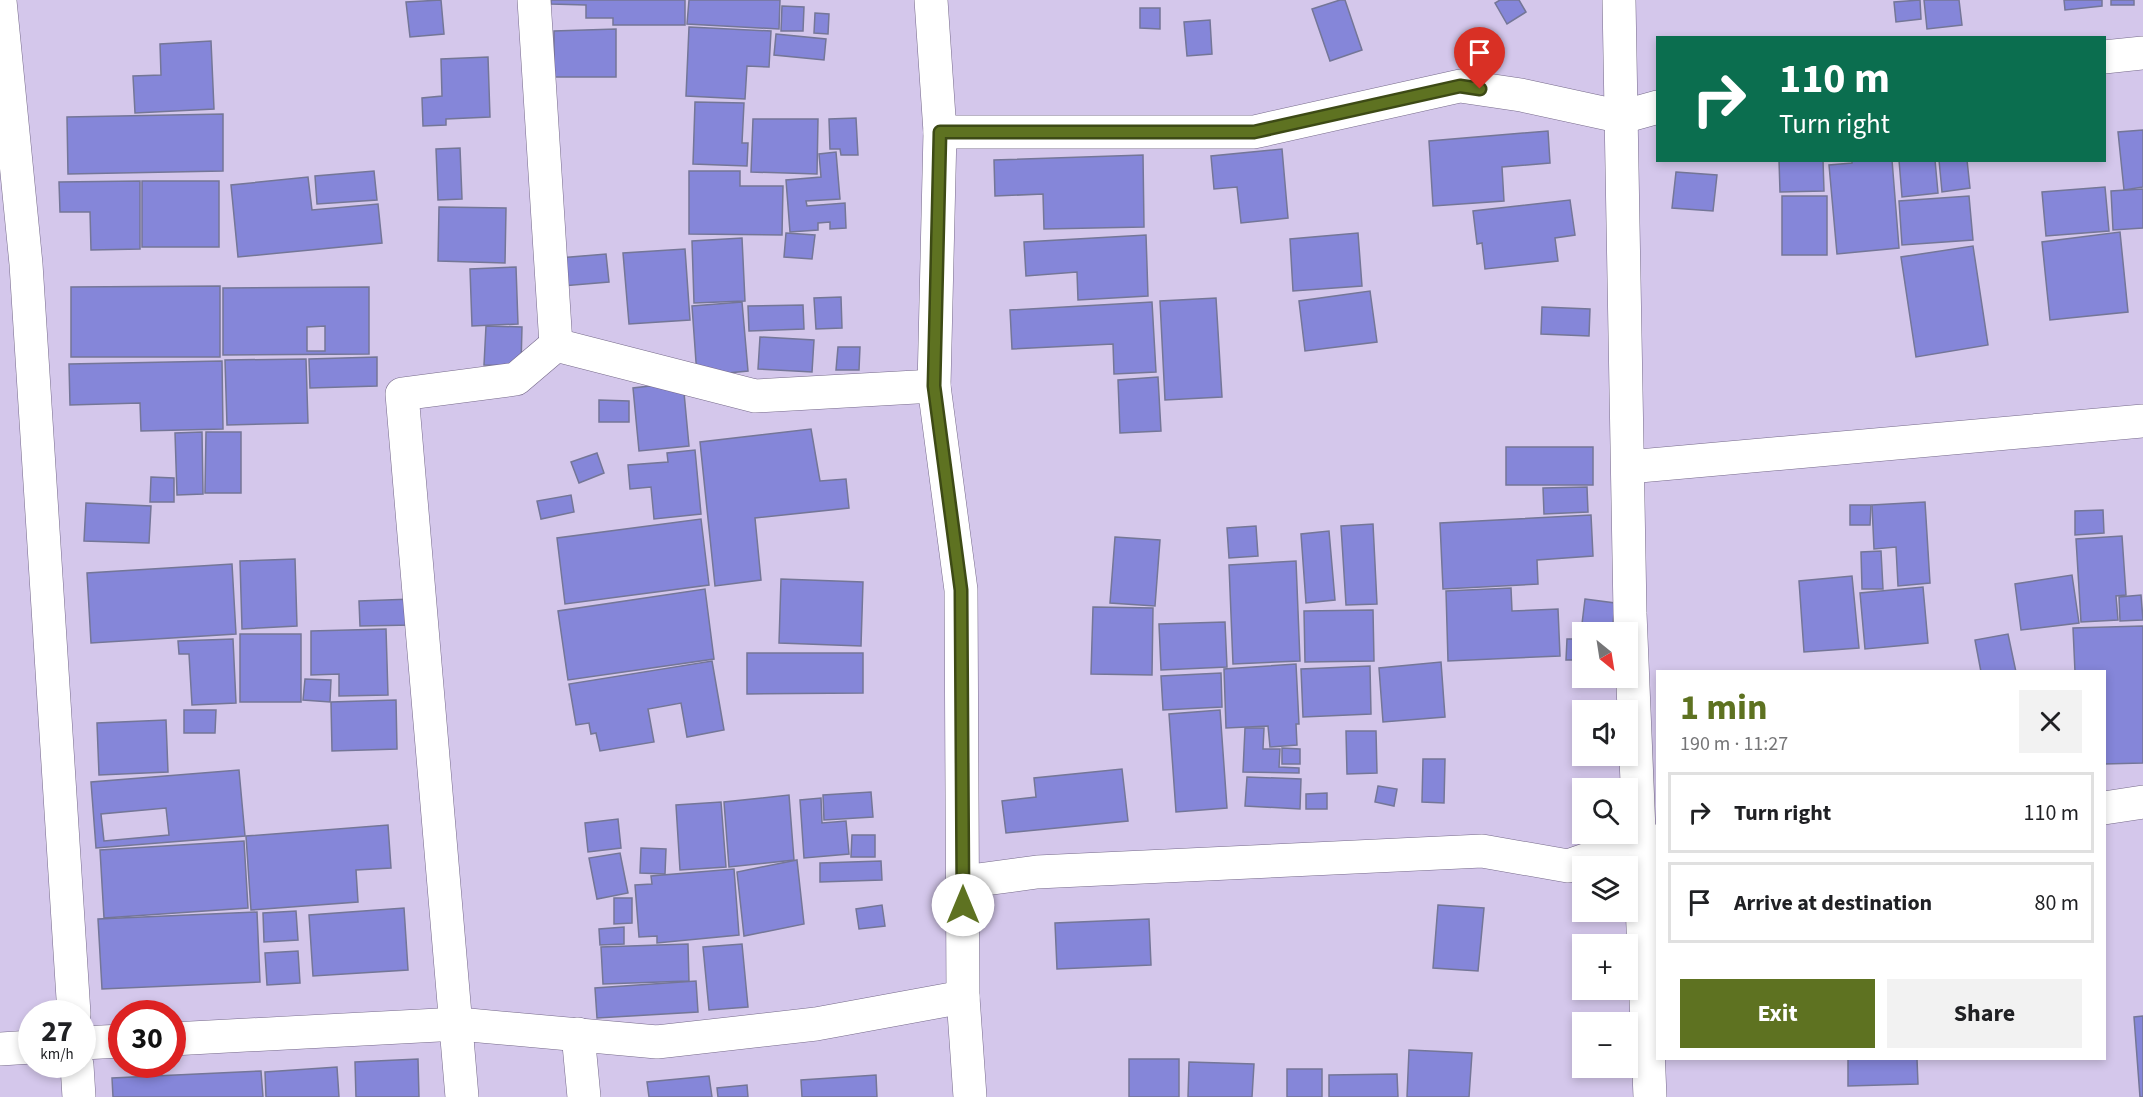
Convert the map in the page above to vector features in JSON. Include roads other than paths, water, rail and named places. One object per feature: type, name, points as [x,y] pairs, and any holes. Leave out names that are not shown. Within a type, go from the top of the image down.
[{"type":"street","points":[[534,0],[556,345]]},
{"type":"street","points":[[931,0],[940,132],[934,386],[961,590],[963,997],[970,1097]]},
{"type":"street","points":[[1619,0],[1630,613],[1648,841],[1650,1097]]},
{"type":"street","points":[[0,2],[13,265],[73,1000]]},
{"type":"street","points":[[2106,57],[2143,53]]},
{"type":"street","points":[[940,132],[1254,132],[1460,86],[1521,95],[1622,117],[1656,108]]},
{"type":"street","points":[[556,345],[755,396],[934,386]]},
{"type":"street","points":[[462,1097],[458,1024],[402,394],[516,379],[556,345]]},
{"type":"street","points":[[1628,468],[2143,421]]},
{"type":"street","points":[[2106,808],[2143,802]]},
{"type":"street","points":[[963,882],[1037,872],[1482,851],[1568,866],[1648,841]]},
{"type":"street","points":[[186,1038],[458,1024],[657,1042],[816,1024],[963,997]]},
{"type":"street","points":[[578,1034],[584,1097]]},
{"type":"street","points":[[0,1049],[18,1048]]},
{"type":"street","points":[[78,1078],[79,1097]]}]
